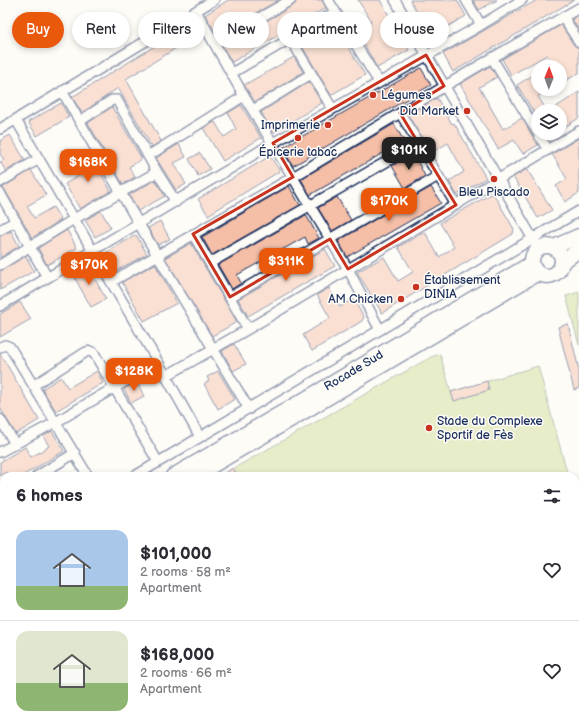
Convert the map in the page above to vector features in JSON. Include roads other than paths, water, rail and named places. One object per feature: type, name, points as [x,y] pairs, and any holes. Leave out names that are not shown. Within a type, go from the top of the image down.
[{"type":"highway","points":[[554,248],[579,236]]},
{"type":"highway","points":[[535,244],[554,248],[559,251],[561,257],[562,262],[560,268],[552,274],[542,275],[535,268],[533,255],[535,244]]},
{"type":"highway","points":[[562,262],[579,250]]},
{"type":"highway","name":"Rocade Sud","points":[[201,472],[535,268]]},
{"type":"highway","name":"Rocade Sud","points":[[180,472],[535,268]]},
{"type":"street","points":[[0,129],[214,0]]},
{"type":"street","points":[[269,12],[291,0]]},
{"type":"street","points":[[328,0],[335,12]]},
{"type":"street","points":[[395,0],[535,244]]},
{"type":"street","points":[[466,0],[481,25]]},
{"type":"street","points":[[0,306],[92,250],[176,202],[272,143],[481,25],[522,0]]},
{"type":"street","points":[[111,282],[579,8]]},
{"type":"street","points":[[196,11],[213,40]]},
{"type":"street","points":[[564,17],[579,42]]},
{"type":"street","points":[[232,73],[277,46]]},
{"type":"street","points":[[218,48],[244,96],[348,269],[380,330]]},
{"type":"street","points":[[296,48],[332,108]]},
{"type":"street","points":[[358,48],[379,82]]},
{"type":"street","points":[[492,58],[548,150]]},
{"type":"street","points":[[253,110],[311,74]]},
{"type":"street","points":[[62,91],[157,255],[249,409]]},
{"type":"street","points":[[148,156],[244,96]]},
{"type":"street","points":[[80,121],[112,100],[117,100],[157,172],[176,202]]},
{"type":"street","points":[[400,112],[456,205]]},
{"type":"street","points":[[16,120],[158,362],[200,437]]},
{"type":"street","points":[[166,376],[248,329],[579,131]]},
{"type":"street","points":[[210,263],[418,143]]},
{"type":"street","points":[[0,182],[39,159]]},
{"type":"street","points":[[0,265],[157,172]]},
{"type":"street","points":[[230,297],[438,176]]},
{"type":"street","points":[[0,193],[47,277]]},
{"type":"street","points":[[142,472],[380,330],[535,244],[579,211]]},
{"type":"street","points":[[0,230],[16,221]]},
{"type":"street","points":[[193,234],[248,329]]},
{"type":"street","points":[[0,347],[5,345],[10,346],[86,472]]},
{"type":"street","points":[[34,385],[90,351],[94,353],[158,462]]},
{"type":"street","points":[[0,452],[56,422],[158,362]]},
{"type":"street","points":[[0,420],[15,444]]},
{"type":"street","points":[[44,472],[75,453]]},
{"type":"place","name":"Légumes","points":[[373,95]]},
{"type":"place","name":"Dia Market","points":[[467,111]]},
{"type":"place","name":"Imprimerie","points":[[328,125]]},
{"type":"place","name":"Épicerie tabac","points":[[298,138]]},
{"type":"place","name":"Bleu Piscado","points":[[494,179]]},
{"type":"place","name":"Établissement DINIA","points":[[416,287]]},
{"type":"place","name":"AM Chicken","points":[[401,299]]},
{"type":"place","name":"Stade du Complexe Sportif de Fès","points":[[429,428]]}]
